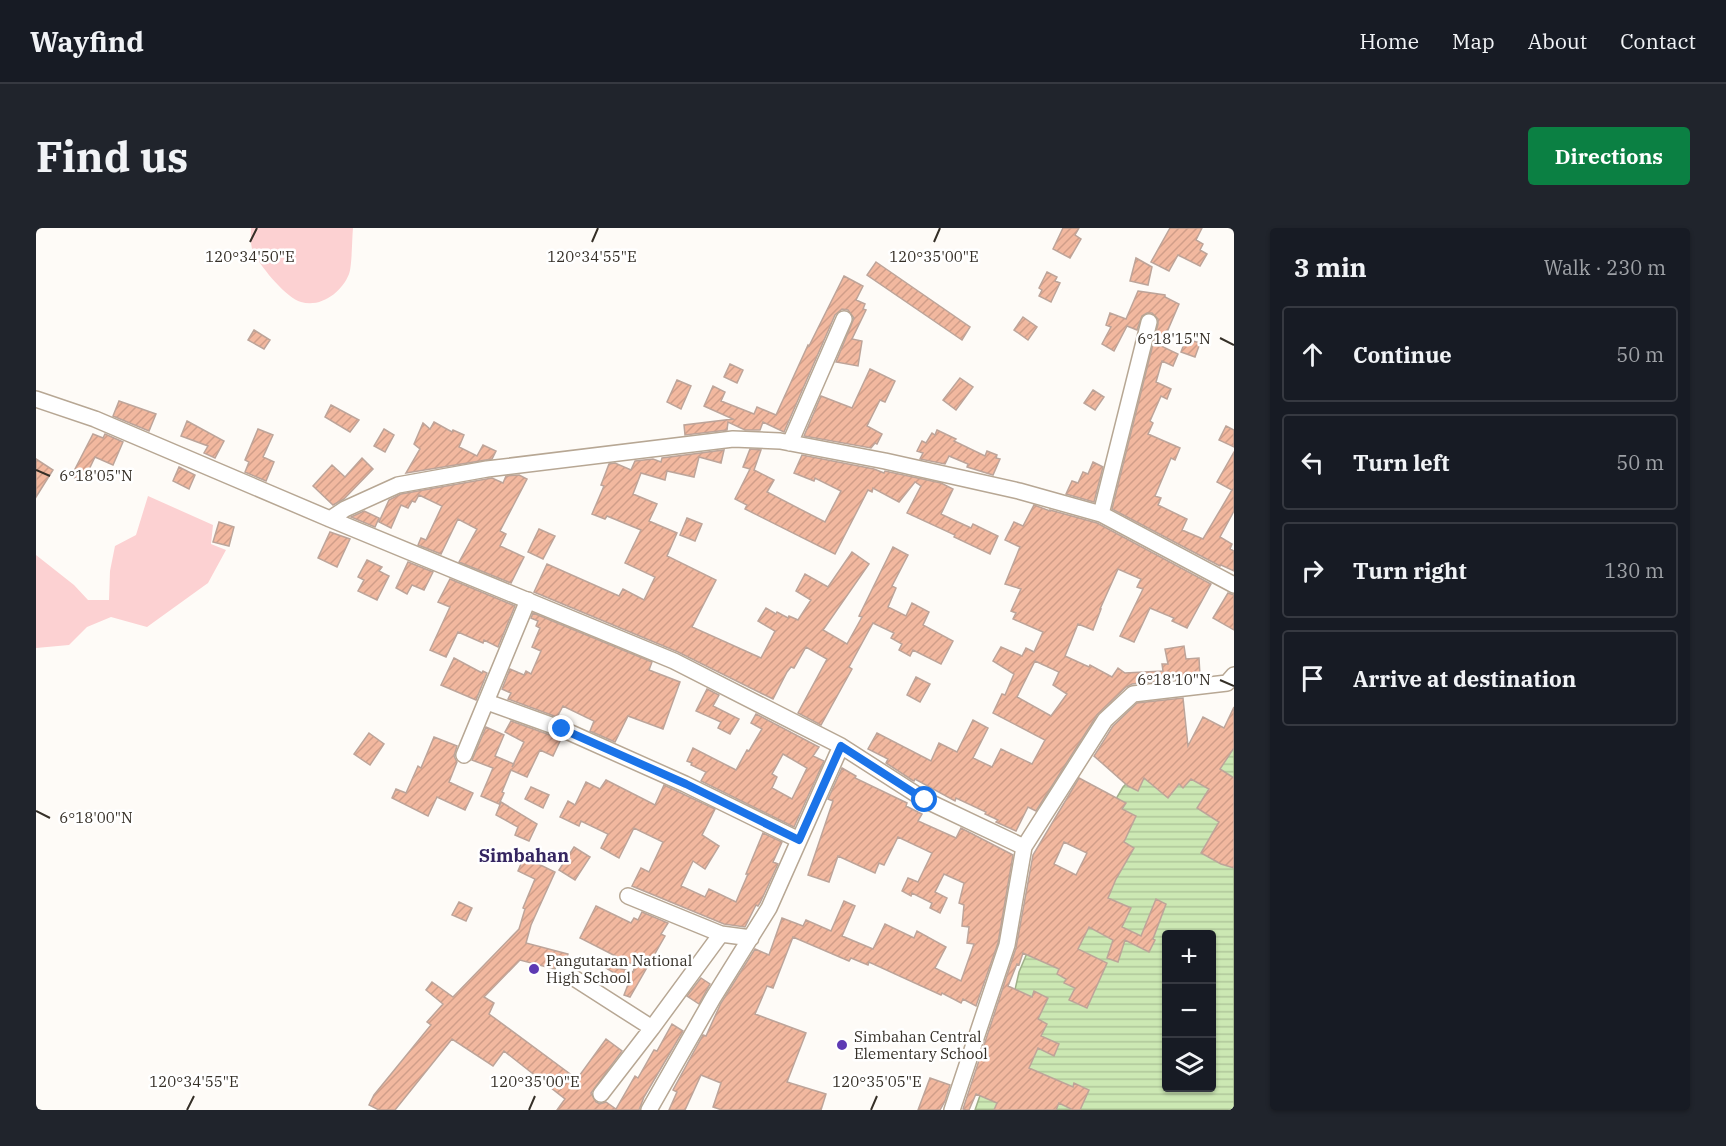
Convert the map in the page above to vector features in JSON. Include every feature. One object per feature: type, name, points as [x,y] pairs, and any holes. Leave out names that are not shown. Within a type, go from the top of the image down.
[{"type":"street","points":[[790,443],[844,319]]},
{"type":"street","points":[[1101,514],[1149,322]]},
{"type":"street","points":[[36,399],[95,419],[674,661],[841,746],[925,800],[1024,847]]},
{"type":"street","points":[[330,519],[345,509],[398,484],[487,469],[733,439],[790,443],[885,461],[1008,489],[1101,514],[1234,585]]},
{"type":"street","points":[[464,755],[528,600]]},
{"type":"street","points":[[952,1110],[1007,945],[1024,847],[1105,720],[1133,694],[1227,683],[1234,675]]},
{"type":"street","points":[[487,702],[573,734],[686,784],[799,840]]},
{"type":"street","points":[[649,1110],[769,908],[841,746]]},
{"type":"street","points":[[628,896],[721,934],[751,938]]},
{"type":"street","points":[[601,1094],[721,934]]},
{"type":"street","points":[[563,971],[652,1028]]},
{"type":"shaded area","points":[[251,228],[353,228],[351,265],[346,281],[323,301],[309,303],[295,299],[274,280],[256,257],[251,246]]},
{"type":"shaded area","points":[[148,496],[213,525],[211,544],[226,550],[208,583],[147,627],[111,617],[87,627],[69,645],[36,648],[36,555],[74,585],[88,600],[109,600],[110,571],[115,546],[136,535]]},
{"type":"shaded area","points":[[1234,734],[1234,1110],[975,1110],[1012,1003],[1019,972],[1033,939],[1076,924],[1106,816],[1123,787],[1160,750],[1201,776]]},
{"type":"building","points":[[1063,228],[1079,228],[1075,235],[1081,239],[1070,258],[1053,249]]},
{"type":"building","points":[[1170,228],[1202,228],[1196,240],[1203,244],[1200,250],[1207,254],[1200,266],[1178,255],[1169,271],[1151,262]]},
{"type":"building","points":[[1136,258],[1152,267],[1148,285],[1130,281]]},
{"type":"building","points":[[876,262],[970,327],[962,340],[867,275]]},
{"type":"building","points":[[1047,272],[1057,277],[1055,281],[1060,283],[1051,302],[1039,296],[1042,290],[1039,288]]},
{"type":"building","points":[[844,276],[863,286],[856,300],[865,304],[863,309],[866,310],[852,339],[862,341],[858,366],[836,362],[854,318],[848,310],[842,309],[835,315],[784,432],[763,422],[760,430],[745,430],[728,422],[727,430],[685,435],[684,425],[733,419],[704,406],[713,386],[725,392],[721,401],[754,414],[757,407],[776,415],[808,345]]},
{"type":"building","points":[[1138,291],[1165,295],[1179,304],[1161,346],[1178,354],[1173,366],[1162,361],[1156,382],[1171,389],[1167,399],[1161,396],[1150,421],[1153,423],[1148,434],[1180,448],[1175,460],[1171,458],[1155,496],[1161,498],[1158,505],[1187,519],[1182,530],[1203,539],[1232,490],[1217,482],[1234,452],[1234,511],[1220,537],[1232,544],[1230,549],[1234,551],[1234,571],[1220,566],[1112,509],[1158,319],[1152,313],[1147,313],[1142,316],[1137,330],[1127,326],[1114,351],[1102,344],[1111,327],[1106,325],[1110,313],[1126,319]]},
{"type":"building","points":[[1023,317],[1037,327],[1028,340],[1014,330]]},
{"type":"building","points":[[254,330],[270,340],[264,349],[248,340]]},
{"type":"building","points":[[1186,339],[1200,343],[1195,357],[1181,352]]},
{"type":"building","points":[[730,364],[743,370],[737,383],[724,377]]},
{"type":"building","points":[[870,369],[895,381],[885,402],[880,400],[867,426],[882,434],[877,444],[875,443],[871,448],[804,436],[821,396],[852,408]]},
{"type":"building","points":[[960,378],[973,387],[956,410],[943,400]]},
{"type":"building","points":[[677,380],[691,386],[681,409],[667,402]]},
{"type":"building","points":[[1093,390],[1104,397],[1095,410],[1084,403]]},
{"type":"building","points":[[119,401],[156,414],[149,431],[113,416]]},
{"type":"building","points":[[331,405],[359,420],[350,432],[325,417]]},
{"type":"building","points":[[187,421],[224,441],[215,458],[204,453],[208,446],[181,436]]},
{"type":"building","points":[[434,422],[452,432],[453,430],[464,435],[459,447],[477,456],[483,445],[496,451],[492,459],[406,473],[420,449],[414,444],[423,423],[430,429]]},
{"type":"building","points":[[1226,426],[1234,430],[1234,447],[1219,440]]},
{"type":"building","points":[[258,429],[273,435],[263,457],[274,462],[266,481],[245,472],[249,462],[245,460]]},
{"type":"building","points":[[384,429],[394,435],[385,452],[374,446]]},
{"type":"building","points":[[937,430],[985,456],[987,451],[997,455],[996,458],[1000,459],[993,475],[967,467],[968,464],[949,456],[945,464],[920,459],[923,453],[917,451],[922,441],[926,443],[932,433],[935,435]]},
{"type":"building","points":[[93,434],[103,438],[105,434],[123,442],[113,465],[95,457],[83,482],[73,477],[73,473]]},
{"type":"building","points":[[750,449],[761,450],[754,470],[774,480],[767,492],[825,522],[841,491],[815,478],[814,481],[794,473],[802,455],[941,483],[953,489],[941,514],[971,528],[973,524],[998,536],[990,554],[907,513],[921,486],[915,482],[899,502],[873,488],[872,492],[868,490],[835,554],[745,509],[747,505],[735,499],[750,469],[743,467]]},
{"type":"building","points":[[724,450],[721,463],[699,457],[694,477],[667,471],[665,480],[641,473],[633,494],[657,504],[649,521],[677,533],[667,556],[716,580],[692,627],[761,658],[775,631],[758,621],[766,608],[776,614],[777,612],[798,620],[811,600],[796,591],[805,574],[828,587],[852,552],[869,564],[823,630],[847,644],[862,617],[859,616],[893,547],[908,555],[892,586],[896,588],[888,607],[906,616],[912,603],[929,612],[923,625],[953,641],[941,664],[913,650],[910,656],[899,650],[902,644],[891,638],[894,633],[873,623],[849,667],[852,669],[821,725],[798,713],[827,659],[806,647],[794,668],[791,667],[787,672],[773,699],[678,652],[534,592],[547,564],[619,596],[623,589],[644,600],[655,577],[625,563],[641,530],[607,516],[605,519],[592,514],[604,486],[601,485],[609,464],[615,463],[631,470],[635,461],[653,459],[661,462],[662,458]]},
{"type":"building","points":[[362,458],[373,469],[344,499],[333,505],[313,486],[332,465],[345,477]]},
{"type":"building","points":[[36,459],[53,470],[36,497]]},
{"type":"building","points":[[1093,462],[1103,467],[1094,502],[1066,494],[1072,481],[1078,483],[1083,472],[1088,474]]},
{"type":"building","points":[[179,467],[195,475],[189,489],[173,481]]},
{"type":"building","points":[[519,475],[527,479],[500,531],[506,534],[500,546],[524,557],[511,583],[459,562],[477,529],[458,519],[441,554],[418,545],[421,538],[426,540],[442,506],[419,495],[408,508],[401,505],[391,528],[379,522],[389,500],[401,494],[492,478],[503,483],[506,476]]},
{"type":"building","points":[[1034,505],[1097,523],[1211,584],[1187,628],[1172,621],[1174,618],[1150,608],[1134,642],[1120,636],[1143,589],[1137,587],[1141,579],[1118,569],[1093,630],[1078,624],[1065,656],[1089,667],[1090,665],[1112,677],[1118,668],[1125,673],[1163,671],[1162,664],[1168,664],[1165,649],[1184,646],[1186,659],[1199,658],[1200,676],[1132,684],[1126,687],[1097,715],[1036,811],[1028,807],[1016,831],[996,822],[998,820],[985,814],[986,812],[956,798],[955,801],[915,779],[912,780],[886,763],[888,759],[868,749],[877,733],[931,761],[939,743],[957,752],[973,720],[988,728],[973,758],[992,767],[1001,749],[1032,764],[1045,740],[993,713],[1002,694],[1005,695],[1014,674],[993,661],[1001,647],[1022,656],[1026,648],[1034,652],[1043,632],[1013,619],[1016,613],[1011,611],[1021,589],[1005,584],[1020,547],[1005,540],[1014,522],[1023,526]],"holes":[[[1035,661],[1059,672],[1053,685],[1067,694],[1051,716],[1017,697]]]},
{"type":"building","points":[[364,511],[379,518],[375,527],[351,517]]},
{"type":"building","points":[[687,518],[702,524],[695,541],[680,535]]},
{"type":"building","points":[[219,522],[234,527],[229,546],[213,542]]},
{"type":"building","points":[[539,529],[555,536],[543,559],[528,552]]},
{"type":"building","points":[[330,532],[350,539],[337,567],[318,558]]},
{"type":"building","points":[[367,560],[382,567],[379,571],[389,576],[377,600],[358,591],[364,580],[358,577]]},
{"type":"building","points":[[408,562],[433,572],[424,590],[412,585],[407,594],[396,588]]},
{"type":"building","points":[[450,579],[515,606],[498,647],[458,632],[446,657],[430,650],[450,607],[438,602]]},
{"type":"building","points":[[1228,593],[1234,595],[1234,630],[1213,618]]},
{"type":"building","points":[[533,613],[652,662],[649,670],[680,682],[663,729],[628,716],[615,742],[590,731],[594,721],[563,706],[557,717],[508,699],[511,693],[502,689],[510,669],[524,675],[526,671],[531,674],[541,651],[532,647],[540,628],[536,626],[538,621],[531,618]]},
{"type":"building","points":[[454,658],[482,673],[483,671],[487,673],[476,700],[441,685]]},
{"type":"building","points":[[916,677],[930,684],[920,702],[907,695]]},
{"type":"building","points":[[707,689],[719,695],[713,706],[739,719],[730,734],[718,728],[721,722],[696,711]]},
{"type":"building","points":[[1183,698],[1188,746],[1203,717],[1224,728],[1234,707],[1234,748],[1220,769],[1234,778],[1234,868],[1201,853],[1219,822],[1197,808],[1209,789],[1191,779],[1183,788],[1179,784],[1168,798],[1144,778],[1138,791],[1128,786],[1094,756],[1113,726],[1137,703]]},
{"type":"building","points":[[756,714],[819,747],[813,756],[824,761],[794,827],[701,781],[706,772],[687,761],[693,748],[736,770],[762,729],[751,723]],"holes":[[[783,754],[807,768],[792,799],[772,788],[777,777],[772,774]]]},
{"type":"building","points":[[511,721],[561,739],[553,756],[540,750],[527,777],[511,770],[499,804],[481,796],[493,768],[472,760],[486,727],[504,735],[495,756],[514,764],[524,742],[505,732]]},
{"type":"building","points":[[369,733],[384,744],[370,765],[354,754]]},
{"type":"building","points":[[434,737],[457,746],[454,756],[457,762],[449,782],[473,793],[465,810],[437,797],[428,816],[392,798],[396,789],[406,793],[418,766],[421,768]]},
{"type":"building","points":[[842,768],[856,776],[855,778],[907,803],[906,806],[922,814],[918,821],[956,838],[961,828],[1013,855],[998,943],[976,1006],[963,999],[961,1003],[942,993],[941,995],[869,962],[868,965],[851,958],[849,961],[793,937],[773,988],[767,986],[755,1014],[806,1033],[787,1082],[826,1094],[821,1110],[722,1110],[713,1107],[721,1083],[701,1075],[685,1110],[669,1110],[677,1092],[673,1090],[703,1035],[706,1036],[721,1003],[755,949],[769,955],[782,918],[803,926],[806,920],[831,931],[844,901],[855,906],[842,936],[873,949],[885,924],[914,938],[917,931],[946,947],[935,968],[961,981],[974,944],[967,943],[969,927],[962,926],[964,905],[959,903],[964,883],[944,874],[935,892],[947,898],[940,913],[930,908],[932,903],[912,893],[911,896],[902,891],[908,878],[918,882],[932,853],[898,837],[884,865],[879,863],[875,873],[838,856],[829,882],[808,875],[833,801],[828,799]]},
{"type":"building","points":[[1079,778],[1126,803],[1122,809],[1136,816],[1124,842],[1134,848],[1108,898],[1131,908],[1122,927],[1141,936],[1156,899],[1166,904],[1149,952],[1125,940],[1118,962],[1107,958],[1113,940],[1089,927],[1078,949],[1107,963],[1087,1008],[1069,1000],[1075,988],[1064,983],[1066,979],[1057,974],[1059,969],[1023,953],[1019,965],[1017,964],[1008,986],[1032,997],[1034,991],[1048,998],[1038,1019],[1047,1024],[1041,1036],[1059,1044],[1054,1056],[1038,1048],[1029,1068],[1073,1087],[1074,1083],[1089,1090],[1080,1110],[1073,1110],[1059,1103],[1056,1110],[994,1110],[997,1103],[976,1094],[969,1110],[966,1110],[963,1109],[1016,948],[1033,855]],"holes":[[[1064,842],[1087,853],[1076,875],[1054,864]]]},
{"type":"building","points":[[606,780],[655,805],[664,785],[715,809],[702,835],[719,846],[705,869],[693,861],[681,886],[705,897],[709,889],[736,902],[763,833],[782,842],[773,862],[778,864],[760,903],[756,905],[745,927],[724,924],[632,886],[641,868],[649,872],[663,842],[634,828],[619,858],[601,848],[608,834],[581,821],[579,826],[560,817],[568,801],[575,805],[586,782],[600,789]]},
{"type":"building","points":[[531,787],[549,795],[543,808],[525,799]]},
{"type":"building","points":[[501,802],[537,824],[529,841],[515,835],[518,827],[496,815]]},
{"type":"building","points":[[574,847],[590,857],[575,880],[559,870]]},
{"type":"building","points":[[524,857],[555,872],[531,925],[526,943],[568,954],[566,962],[558,963],[554,969],[520,960],[484,997],[494,1003],[489,1014],[577,1079],[606,1039],[622,1051],[591,1093],[596,1102],[600,1104],[606,1102],[616,1109],[635,1076],[638,1078],[654,1050],[657,1051],[672,1024],[683,1031],[644,1097],[639,1110],[557,1110],[565,1099],[504,1051],[493,1066],[452,1039],[395,1110],[379,1110],[369,1105],[374,1095],[431,1025],[427,1022],[443,1004],[426,990],[432,982],[453,997],[519,929],[525,909],[523,908],[535,879],[518,871]]},
{"type":"building","points":[[459,902],[472,908],[466,921],[452,915]]},
{"type":"building","points":[[596,906],[631,923],[634,918],[638,920],[642,912],[668,923],[661,934],[665,936],[630,997],[624,995],[629,982],[606,968],[607,965],[633,972],[635,966],[580,938]]},
{"type":"building","points":[[701,978],[710,984],[699,1004],[687,996]]},
{"type":"building","points":[[930,1078],[950,1085],[945,1101],[940,1110],[918,1110]]},
{"type":"place","name":"Pangutaran National High School","points":[[534,969]]},
{"type":"place","name":"Simbahan Central Elementary School","points":[[842,1045]]},
{"type":"district","name":"Simbahan","points":[[524,855]]},
{"type":"route","points":[[562,729],[686,784],[799,840],[841,746],[925,800]]}]
